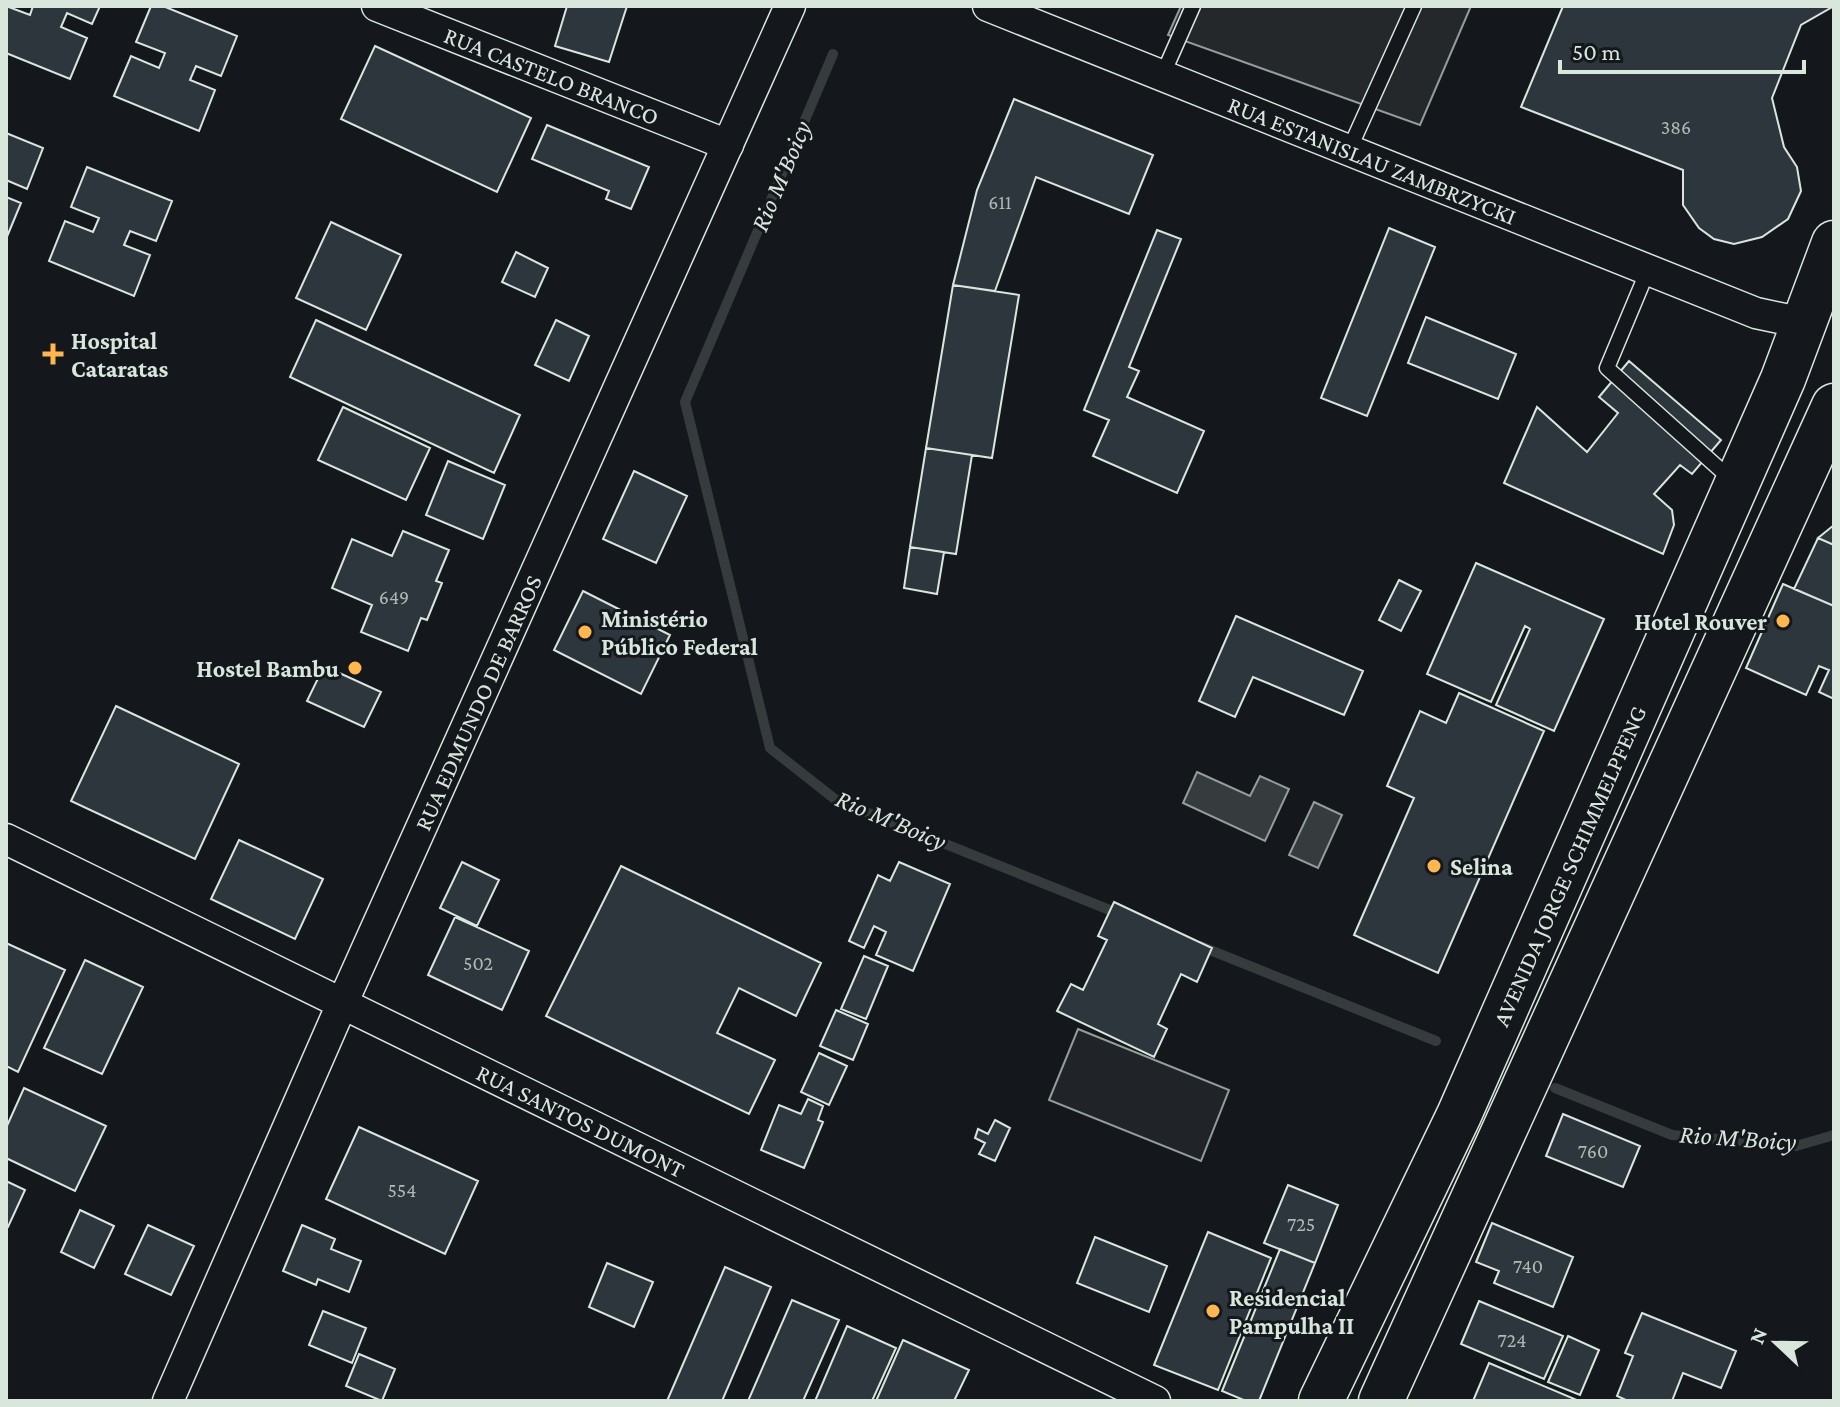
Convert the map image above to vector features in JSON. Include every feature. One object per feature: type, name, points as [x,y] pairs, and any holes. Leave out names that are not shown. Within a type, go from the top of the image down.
[{"type":"main road","name":"AVENIDA JORGE SCHIMMELPFENG","points":[[1321,1401],[1459,1115],[1737,485],[1810,335],[1834,243]]},
{"type":"main road","points":[[1810,335],[1834,380]]},
{"type":"main road","name":"AVENIDA JORGE SCHIMMELPFENG","points":[[1381,1401],[1834,406]]},
{"type":"main road","points":[[1783,518],[1834,481]]},
{"type":"street","name":"RUA CASTELO BRANCO","points":[[377,6],[728,145]]},
{"type":"street","name":"RUA EDMUNDO DE BARROS","points":[[168,1401],[342,1004],[790,6]]},
{"type":"street","name":"RUA ESTANISLAU ZAMBRZYCKI","points":[[988,6],[1810,335]]},
{"type":"street","name":"RUA SANTOS DUMONT","points":[[6,839],[1155,1401]]},
{"type":"lane","points":[[1163,74],[1193,6]]},
{"type":"lane","points":[[1349,150],[1414,6]]},
{"type":"lane","points":[[1648,270],[1607,368],[1737,485]]},
{"type":"shaded area","points":[[1181,6],[1471,6],[1420,125],[1168,35]]},
{"type":"shaded area","points":[[1197,772],[1250,796],[1260,776],[1289,789],[1265,841],[1183,803]]},
{"type":"shaded area","points":[[1314,802],[1342,815],[1318,868],[1289,855]]},
{"type":"shaded area","points":[[1078,1029],[1229,1090],[1201,1161],[1049,1100]]},
{"type":"building","points":[[6,6],[30,15],[33,6],[100,6],[92,24],[67,13],[61,27],[87,38],[70,79],[6,53]]},
{"type":"building","points":[[151,6],[163,6],[237,36],[221,76],[196,66],[190,80],[215,90],[199,131],[114,96],[131,56],[159,68],[165,53],[136,42]]},
{"type":"building","points":[[567,6],[627,6],[609,62],[555,46]]},
{"type":"building","points":[[1563,6],[1834,6],[1801,25],[1772,98],[1784,147],[1797,167],[1801,191],[1788,219],[1762,237],[1734,244],[1714,239],[1699,228],[1683,205],[1683,170],[1521,107]]},
{"type":"building","points":[[375,46],[531,118],[497,192],[341,119]]},
{"type":"building","points":[[1014,99],[1153,155],[1129,214],[1036,177],[995,291],[953,285],[977,190]]},
{"type":"building","points":[[547,125],[649,167],[631,209],[606,199],[609,191],[532,159]]},
{"type":"building","points":[[6,133],[43,148],[27,189],[6,180]]},
{"type":"building","points":[[87,167],[172,201],[156,241],[130,231],[124,245],[150,255],[134,296],[49,261],[65,221],[93,232],[99,218],[71,207]]},
{"type":"building","points":[[6,197],[21,203],[6,239]]},
{"type":"building","points":[[331,222],[401,255],[366,330],[296,298]]},
{"type":"building","points":[[1389,228],[1435,247],[1367,416],[1321,398]]},
{"type":"building","points":[[1157,230],[1181,239],[1129,367],[1139,371],[1127,397],[1204,431],[1177,493],[1093,456],[1109,420],[1084,410]]},
{"type":"building","points":[[516,252],[548,268],[535,297],[502,282]]},
{"type":"building","points":[[953,285],[1019,295],[992,458],[926,448]]},
{"type":"building","points":[[1426,317],[1516,354],[1498,399],[1408,363]]},
{"type":"building","points":[[316,320],[520,415],[494,473],[290,377]]},
{"type":"building","points":[[556,320],[589,336],[569,381],[535,365]]},
{"type":"building","points":[[1629,361],[1721,440],[1692,474],[1680,465],[1654,494],[1672,510],[1674,525],[1663,554],[1504,483],[1537,407],[1587,452],[1618,413],[1599,397]]},
{"type":"building","points":[[343,407],[430,448],[406,500],[318,460]]},
{"type":"building","points":[[926,448],[972,455],[956,554],[910,547]]},
{"type":"building","points":[[448,461],[505,485],[483,539],[426,515]]},
{"type":"building","points":[[634,471],[687,496],[656,563],[603,539]]},
{"type":"building","points":[[1834,525],[1834,545],[1818,538]]},
{"type":"building","points":[[403,531],[449,550],[436,581],[442,583],[427,620],[421,618],[408,651],[361,632],[372,605],[332,588],[352,539],[392,556]]},
{"type":"building","points":[[1818,538],[1834,545],[1834,606],[1794,589]]},
{"type":"building","points":[[910,547],[944,552],[937,594],[904,588]]},
{"type":"building","points":[[1476,563],[1604,619],[1554,731],[1496,705],[1530,629],[1525,626],[1491,702],[1427,674]]},
{"type":"building","points":[[1399,580],[1421,591],[1401,631],[1379,620]]},
{"type":"building","points":[[1783,584],[1834,606],[1834,699],[1819,692],[1829,670],[1819,666],[1806,695],[1746,668]]},
{"type":"building","points":[[583,591],[670,635],[641,694],[554,650]]},
{"type":"building","points":[[1236,616],[1363,671],[1344,715],[1253,677],[1235,717],[1199,701]]},
{"type":"building","points":[[324,666],[381,692],[364,727],[307,701]]},
{"type":"building","name":"Selina","points":[[1459,693],[1544,731],[1438,973],[1354,935],[1414,798],[1387,786],[1420,711],[1446,723]]},
{"type":"building","points":[[116,706],[239,764],[195,859],[71,801]]},
{"type":"building","points":[[239,840],[323,879],[295,939],[211,899]]},
{"type":"building","points":[[462,862],[499,880],[477,926],[440,908]]},
{"type":"building","points":[[899,862],[950,884],[913,971],[876,955],[886,932],[874,926],[864,948],[849,941],[878,875],[890,881]]},
{"type":"building","points":[[621,866],[821,963],[796,1016],[739,988],[717,1033],[775,1060],[749,1114],[546,1016]]},
{"type":"building","points":[[1114,902],[1212,948],[1197,982],[1181,974],[1158,1024],[1167,1029],[1154,1057],[1057,1011],[1071,984],[1083,990],[1107,940],[1098,936]]},
{"type":"building","points":[[455,917],[529,951],[502,1010],[428,975]]},
{"type":"building","points":[[6,943],[65,970],[18,1072],[6,1066]]},
{"type":"building","points":[[864,956],[888,966],[866,1019],[841,1009]]},
{"type":"building","points":[[85,960],[143,987],[102,1074],[44,1048]]},
{"type":"building","points":[[836,1010],[868,1024],[853,1060],[820,1046]]},
{"type":"building","points":[[819,1053],[847,1066],[829,1105],[801,1092]]},
{"type":"building","points":[[24,1088],[106,1126],[75,1191],[6,1158],[6,1128]]},
{"type":"building","points":[[808,1099],[823,1106],[818,1120],[823,1122],[804,1168],[761,1150],[779,1105],[801,1114]]},
{"type":"building","points":[[1563,1114],[1640,1146],[1623,1187],[1546,1156]]},
{"type":"building","points":[[995,1120],[1010,1128],[995,1161],[979,1154],[985,1143],[975,1138],[978,1129],[988,1134]]},
{"type":"building","points":[[359,1127],[478,1181],[445,1254],[326,1199]]},
{"type":"building","points":[[6,1181],[25,1190],[8,1227],[6,1226]]},
{"type":"building","points":[[1288,1185],[1338,1205],[1315,1263],[1264,1243]]},
{"type":"building","points":[[80,1210],[114,1226],[94,1268],[61,1252]]},
{"type":"building","points":[[1492,1223],[1573,1257],[1553,1307],[1494,1283],[1499,1271],[1476,1262]]},
{"type":"building","points":[[148,1225],[194,1246],[171,1295],[125,1274]]},
{"type":"building","points":[[302,1225],[335,1239],[331,1249],[361,1261],[349,1292],[318,1279],[316,1285],[283,1271]]},
{"type":"building","name":"Residencial Pampulha II","points":[[1208,1232],[1271,1258],[1218,1390],[1154,1365]]},
{"type":"building","points":[[1095,1237],[1167,1266],[1149,1312],[1077,1283]]},
{"type":"building","points":[[1280,1249],[1315,1263],[1259,1401],[1246,1401],[1222,1391]]},
{"type":"building","points":[[607,1263],[653,1282],[634,1327],[589,1307]]},
{"type":"building","points":[[725,1267],[771,1287],[722,1401],[667,1401]]},
{"type":"building","points":[[792,1300],[839,1320],[803,1401],[748,1401]]},
{"type":"building","points":[[1479,1301],[1563,1336],[1544,1379],[1461,1344]]},
{"type":"building","points":[[323,1311],[366,1328],[352,1363],[309,1345]]},
{"type":"building","points":[[1642,1313],[1736,1351],[1721,1388],[1683,1373],[1672,1401],[1628,1401],[1617,1396],[1633,1356],[1625,1353]]},
{"type":"building","points":[[847,1326],[896,1348],[872,1401],[815,1401]]},
{"type":"building","points":[[1568,1336],[1599,1350],[1580,1395],[1548,1382]]},
{"type":"building","points":[[903,1340],[969,1370],[954,1401],[876,1401]]},
{"type":"building","points":[[359,1354],[395,1369],[382,1401],[346,1386]]},
{"type":"building","points":[[1489,1363],[1577,1400],[1473,1401]]},
{"type":"waterway","name":"Rio M'Boicy","points":[[833,54],[685,402],[770,748],[836,800],[1122,915]]},
{"type":"waterway","name":"Rio M'Boicy","points":[[1200,946],[1436,1041]]},
{"type":"waterway","name":"Rio M'Boicy","points":[[1555,1088],[1672,1135],[1796,1146],[1834,1135]]},
{"type":"place","name":"Hospital Cataratas","points":[[53,354]]},
{"type":"place","name":"Hotel Rouver","points":[[1783,621]]},
{"type":"place","name":"Ministério Público Federal","points":[[585,632]]},
{"type":"place","name":"Hostel Bambu","points":[[355,668]]},
{"type":"place","name":"Selina","points":[[1434,866]]},
{"type":"place","name":"Residencial Pampulha II","points":[[1213,1311]]}]
